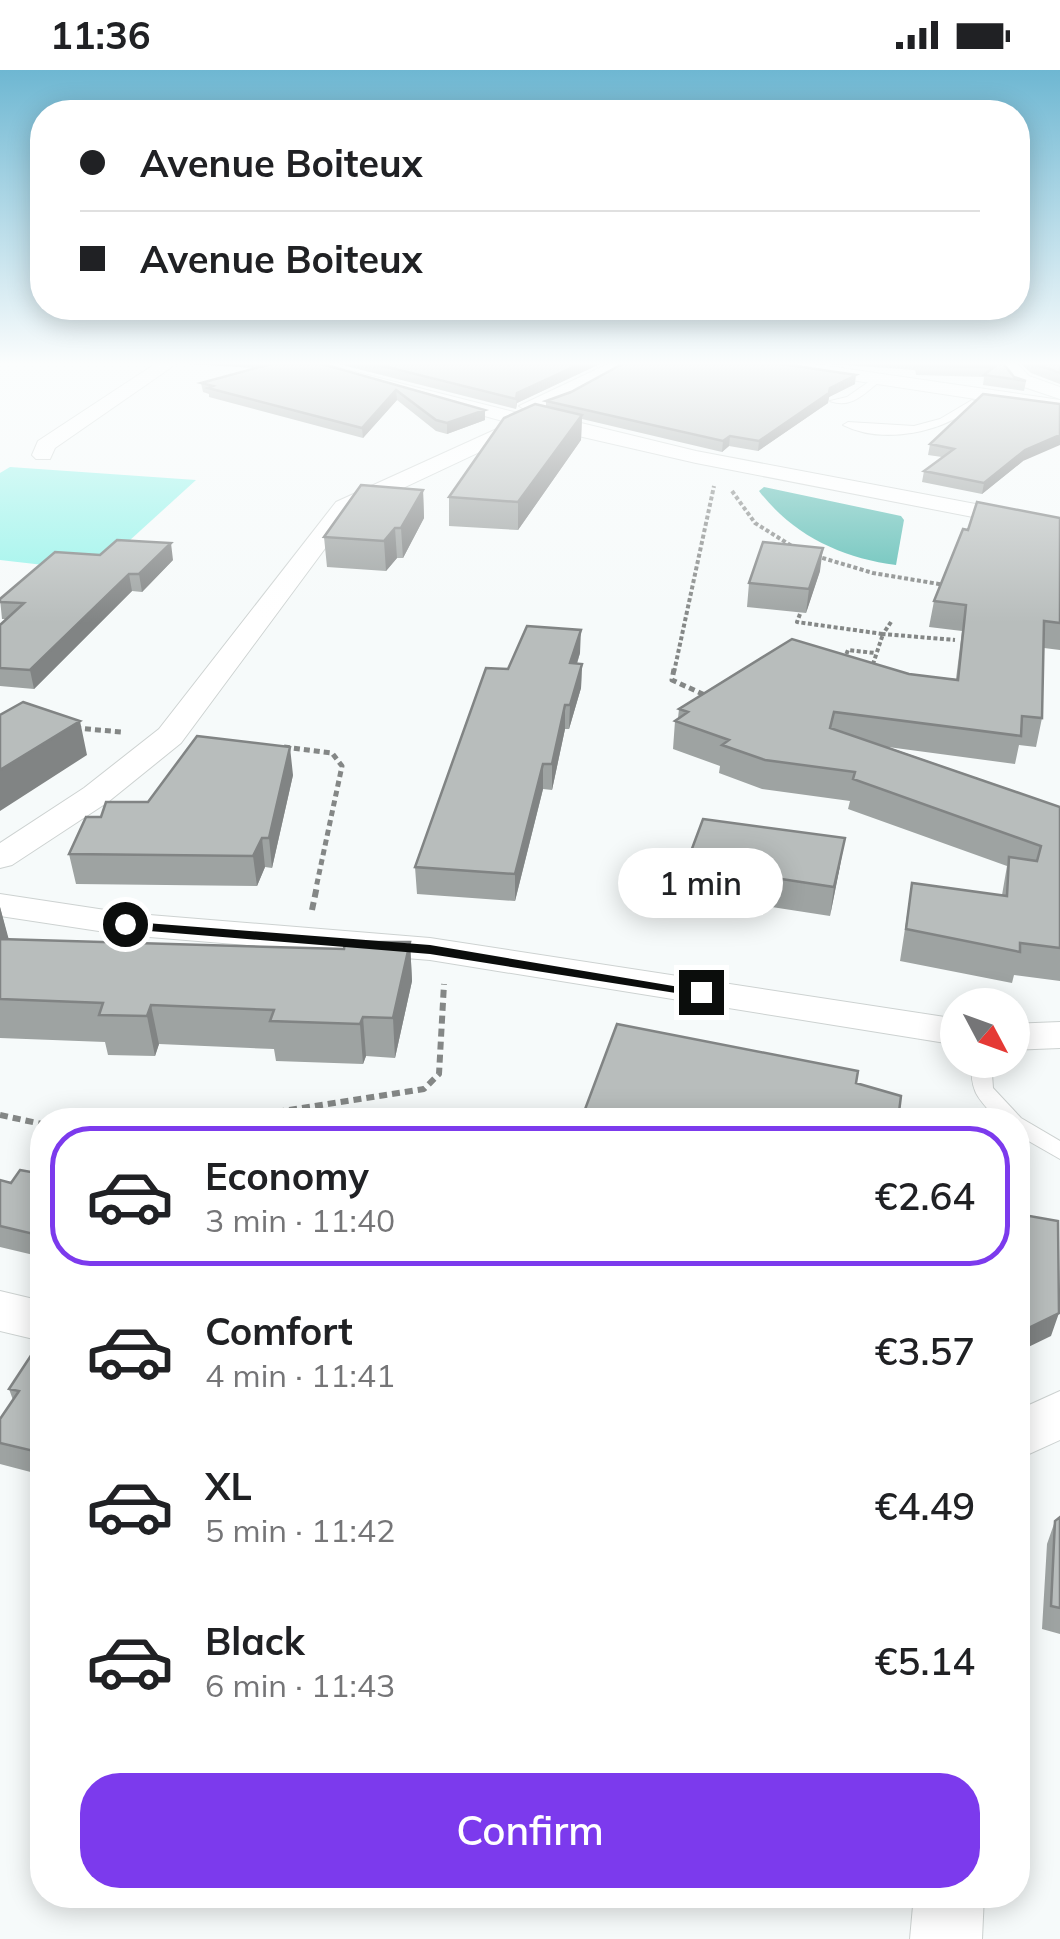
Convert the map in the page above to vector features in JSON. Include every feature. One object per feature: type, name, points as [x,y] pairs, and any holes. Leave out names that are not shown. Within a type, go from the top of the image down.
[{"type":"street","points":[[43,455],[44,449]]},
{"type":"street","points":[[0,858],[96,796],[170,736],[344,507],[457,449]]},
{"type":"street","points":[[652,449],[724,469],[1060,527]]},
{"type":"street","points":[[0,905],[125,924],[430,949],[940,1029]]},
{"type":"street","points":[[1030,1036],[1060,1035]]},
{"type":"street","points":[[0,1311],[30,1317]]},
{"type":"street","points":[[1030,1429],[1060,1413]]},
{"type":"street","points":[[946,1939],[948,1908]]},
{"type":"lane","points":[[982,1078],[982,1090],[999,1108]]},
{"type":"lane","points":[[1030,1133],[1060,1151]]},
{"type":"path","points":[[715,698],[672,680],[716,479],[724,469],[754,523],[785,543],[849,567],[949,586]]},
{"type":"path","points":[[800,614],[797,622],[955,640]]},
{"type":"path","points":[[871,672],[891,622]]},
{"type":"path","points":[[834,659],[845,660],[848,650],[875,654]]},
{"type":"path","points":[[68,728],[170,736]]},
{"type":"path","points":[[278,746],[332,753],[342,766],[312,911]]},
{"type":"path","points":[[302,1108],[424,1089],[439,1074],[444,973]]},
{"type":"path","points":[[0,1115],[30,1121]]},
{"type":"shaded area","points":[[10,467],[196,480],[96,571],[0,560],[0,473]]},
{"type":"shaded area","points":[[764,487],[901,516],[904,520],[896,565],[856,557],[803,532],[772,507],[759,491]]},
{"type":"building","points":[[482,449],[557,449],[518,502],[449,497]]},
{"type":"building","points":[[954,449],[1027,449],[984,483],[924,471]]},
{"type":"building","points":[[361,485],[423,490],[401,528],[395,528],[384,541],[324,537]]},
{"type":"building","points":[[977,502],[1060,518],[1060,623],[1044,621],[1042,718],[1022,716],[1021,736],[834,712],[830,728],[1060,807],[1060,948],[1020,943],[1020,952],[906,929],[912,883],[1007,896],[1009,857],[1037,861],[1041,846],[853,779],[855,772],[765,760],[722,745],[729,740],[675,721],[688,712],[679,709],[792,639],[909,674],[958,680],[966,605],[934,601]]},
{"type":"building","points":[[117,540],[171,543],[139,574],[129,574],[30,670],[0,668],[0,625],[24,603],[0,599],[55,552],[100,555]]},
{"type":"building","points":[[763,542],[823,548],[809,589],[749,583]]},
{"type":"building","points":[[527,626],[581,630],[570,663],[582,664],[570,705],[565,705],[552,764],[543,764],[515,874],[415,867],[486,668],[508,669]]},
{"type":"building","points":[[23,702],[80,721],[0,770],[0,715]]},
{"type":"building","points":[[197,736],[290,747],[269,838],[262,838],[253,856],[69,854],[86,817],[101,817],[106,802],[148,802]]},
{"type":"building","points":[[703,819],[845,838],[834,887],[702,867],[705,856],[690,854]]},
{"type":"building","points":[[0,939],[344,949],[345,942],[410,942],[393,1018],[363,1017],[360,1024],[270,1021],[274,1010],[151,1005],[147,1016],[99,1015],[103,1003],[0,999]]},
{"type":"building","points":[[617,1024],[858,1071],[856,1083],[901,1096],[900,1108],[586,1108]]},
{"type":"building","points":[[20,1170],[30,1172],[30,1233],[0,1226],[0,1180],[11,1183]]},
{"type":"building","points":[[1030,1216],[1058,1221],[1059,1313],[1030,1327]]},
{"type":"building","points":[[30,1357],[30,1450],[0,1443],[0,1419],[19,1391],[9,1389]]},
{"type":"building","points":[[1060,1517],[1060,1608],[1051,1606],[1055,1521]]},
{"type":"route","points":[[125,924],[430,949],[701,992]]}]
